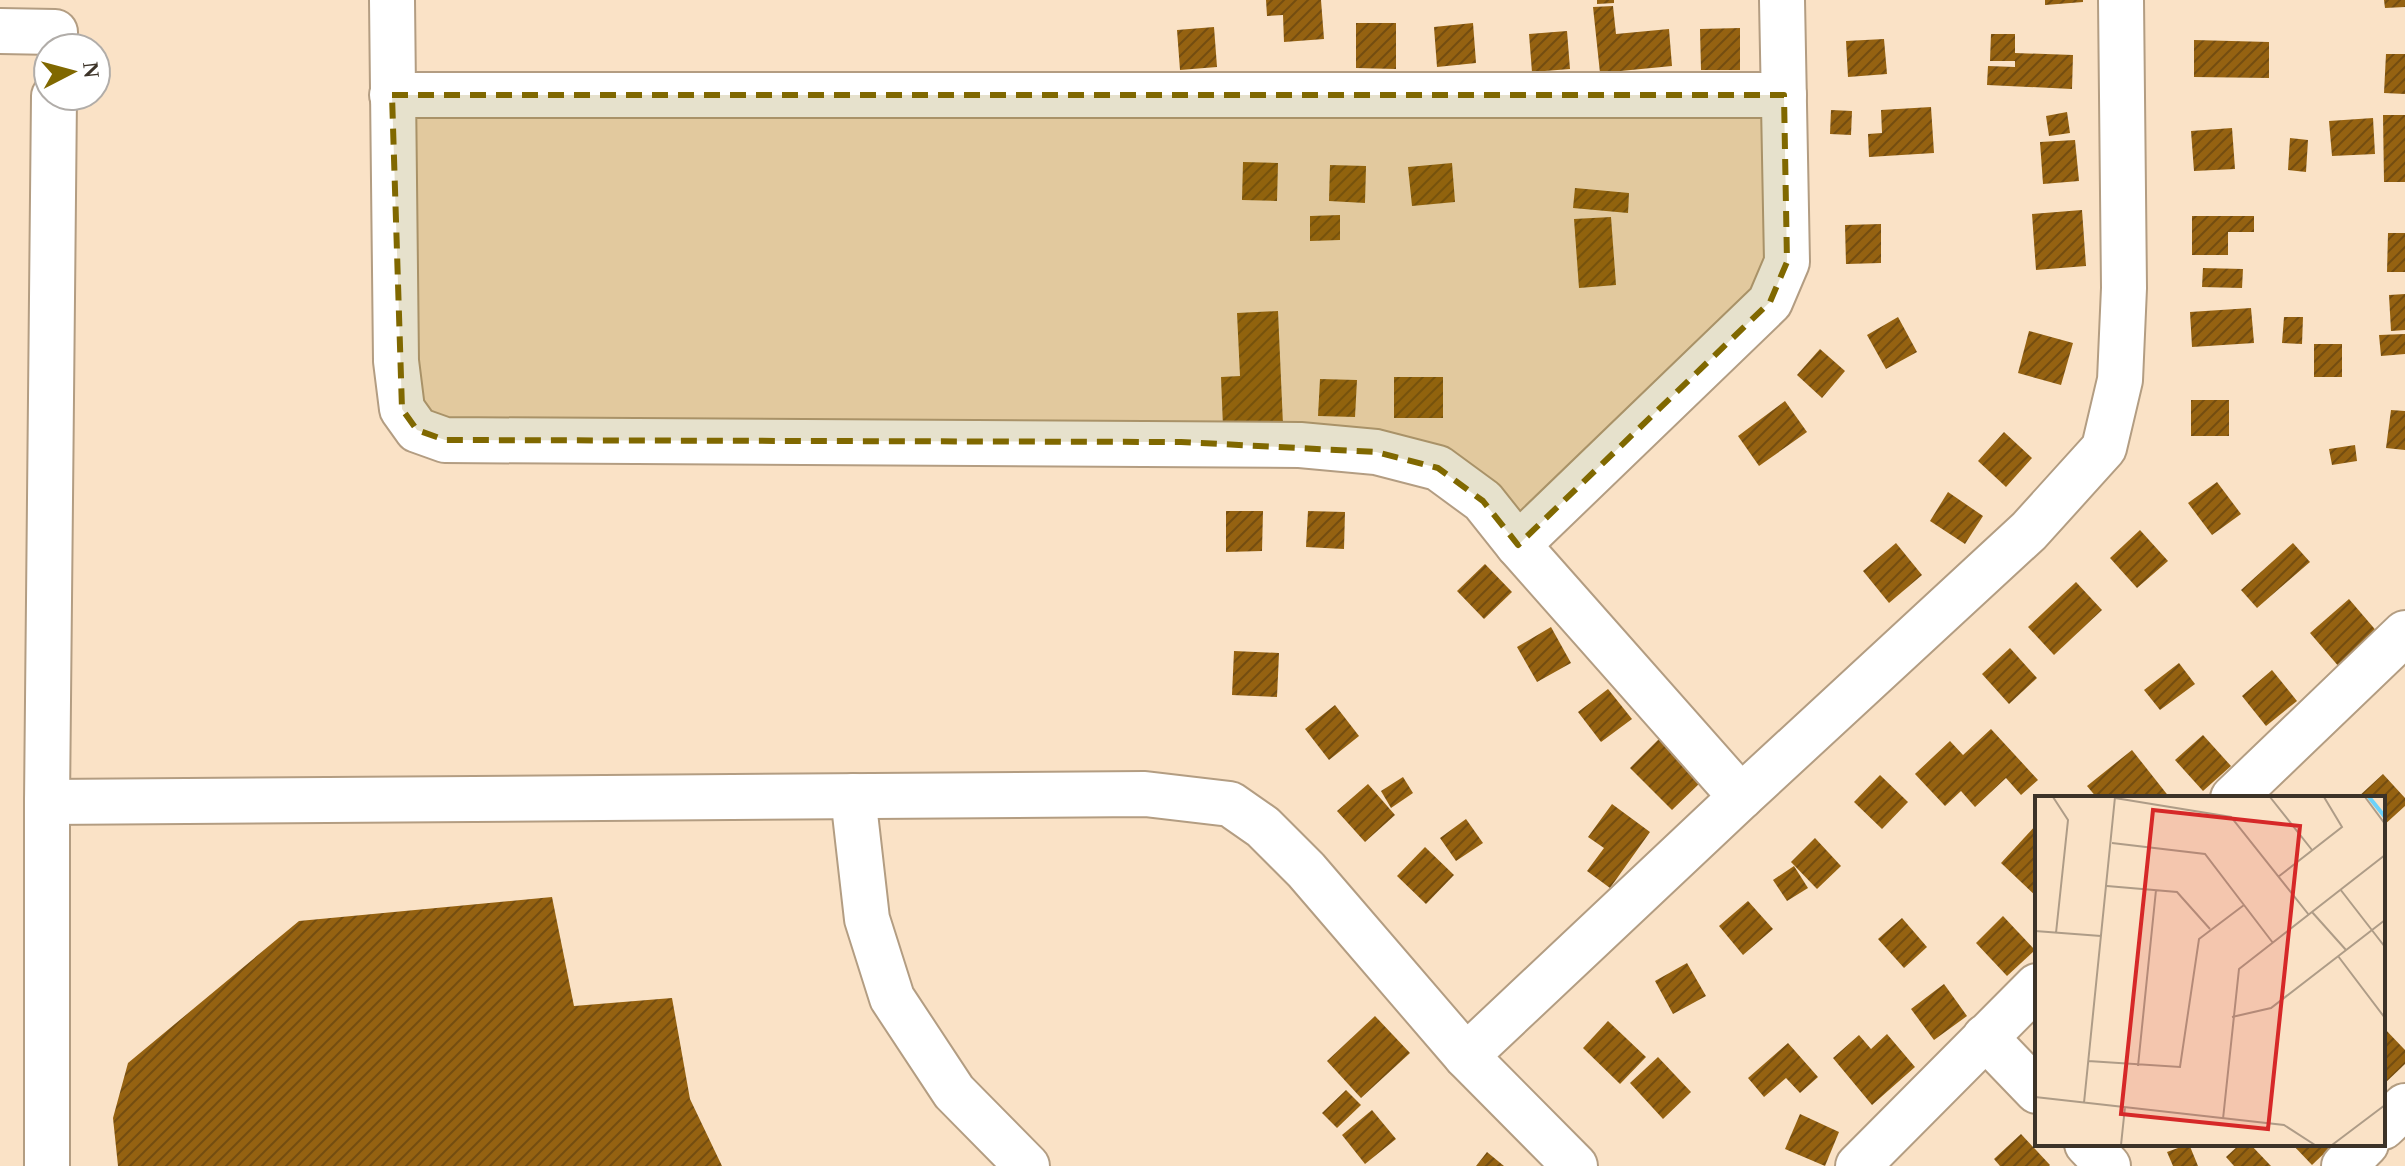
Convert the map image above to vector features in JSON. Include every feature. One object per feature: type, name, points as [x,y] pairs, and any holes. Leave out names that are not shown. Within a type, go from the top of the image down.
[{"type":"street","points":[[392,0],[396,361],[402,409],[417,430],[445,440],[1300,445],[1376,452],[1438,468],[1483,501],[1518,545],[1741,797]]},
{"type":"street","points":[[1518,545],[1770,302],[1787,262],[1782,0]]},
{"type":"street","points":[[1466,1056],[2029,531],[2104,448],[2120,380],[2124,288],[2121,0]]},
{"type":"street","points":[[0,31],[55,27]]},
{"type":"street","points":[[392,95],[1784,95]]},
{"type":"street","points":[[47,1166],[54,112]]},
{"type":"street","points":[[2235,796],[2405,633]]},
{"type":"street","points":[[47,802],[1145,794],[1230,804],[1263,827],[1306,870],[1466,1056],[1575,1166]]},
{"type":"street","points":[[853,796],[867,919],[892,998],[954,1092],[1027,1166]]},
{"type":"street","points":[[1858,1166],[2035,988]]},
{"type":"street","points":[[1985,1037],[2035,1089]]},
{"type":"street","points":[[2385,1125],[2405,1106]]},
{"type":"street","points":[[2089,1146],[2108,1166]]},
{"type":"street","points":[[2344,1166],[2364,1146]]},
{"type":"highlighted area","points":[[392,95],[1784,95],[1787,262],[1770,302],[1518,545],[1483,501],[1438,468],[1376,452],[1181,442],[445,440],[417,430],[402,409]]},
{"type":"building","points":[[1266,0],[1321,0],[1324,39],[1284,42],[1283,15],[1267,16]]},
{"type":"building","points":[[1597,0],[1614,0],[1614,3],[1597,4]]},
{"type":"building","points":[[2045,0],[2083,0],[2083,2],[2045,5]]},
{"type":"building","points":[[2384,0],[2405,0],[2405,7],[2385,8]]},
{"type":"building","points":[[1613,6],[1616,34],[1669,29],[1672,66],[1600,73],[1593,7]]},
{"type":"building","points":[[1356,23],[1396,23],[1396,69],[1356,68]]},
{"type":"building","points":[[1473,23],[1476,63],[1437,67],[1434,27]]},
{"type":"building","points":[[1214,27],[1217,67],[1180,70],[1177,30]]},
{"type":"building","points":[[1740,28],[1740,70],[1701,70],[1700,29]]},
{"type":"building","points":[[1567,31],[1570,69],[1532,72],[1529,34]]},
{"type":"building","points":[[1991,34],[2015,34],[2015,53],[2073,55],[2072,89],[1987,85],[1988,66],[2015,67],[2015,61],[1990,61]]},
{"type":"building","points":[[1884,39],[1887,74],[1848,77],[1846,41]]},
{"type":"building","points":[[2194,40],[2269,42],[2269,78],[2194,77]]},
{"type":"building","points":[[2386,54],[2405,54],[2405,94],[2384,93]]},
{"type":"building","points":[[1931,107],[1934,153],[1869,157],[1868,134],[1882,133],[1881,110]]},
{"type":"building","points":[[1831,110],[1852,111],[1851,135],[1830,134]]},
{"type":"building","points":[[2067,112],[2070,133],[2049,136],[2046,116]]},
{"type":"building","points":[[2383,115],[2405,115],[2405,182],[2384,182]]},
{"type":"building","points":[[2373,118],[2375,154],[2332,156],[2329,121]]},
{"type":"building","points":[[2232,128],[2235,169],[2194,171],[2191,131]]},
{"type":"building","points":[[2290,138],[2308,140],[2306,172],[2288,170]]},
{"type":"building","points":[[2075,140],[2079,181],[2043,184],[2040,142]]},
{"type":"building","points":[[1243,162],[1278,163],[1277,201],[1242,200]]},
{"type":"building","points":[[1452,163],[1455,202],[1412,206],[1408,167]]},
{"type":"building","points":[[1330,165],[1366,166],[1365,203],[1329,201]]},
{"type":"building","points":[[1575,188],[1629,193],[1628,213],[1573,208]]},
{"type":"building","points":[[2082,210],[2086,266],[2036,270],[2032,214]]},
{"type":"building","points":[[1340,215],[1340,240],[1310,241],[1310,216]]},
{"type":"building","points":[[2192,216],[2254,216],[2254,232],[2228,232],[2228,255],[2192,255]]},
{"type":"building","points":[[1611,217],[1616,285],[1579,288],[1574,219]]},
{"type":"building","points":[[1881,224],[1881,263],[1846,264],[1845,225]]},
{"type":"building","points":[[2388,233],[2405,233],[2405,272],[2387,272]]},
{"type":"building","points":[[2203,268],[2243,269],[2242,288],[2202,287]]},
{"type":"building","points":[[2405,294],[2405,330],[2391,331],[2389,295]]},
{"type":"building","points":[[2251,308],[2254,343],[2192,347],[2190,312]]},
{"type":"building","points":[[1278,311],[1283,425],[1223,427],[1221,377],[1240,376],[1237,313]]},
{"type":"building","points":[[1898,317],[1917,352],[1886,369],[1867,335]]},
{"type":"building","points":[[2284,317],[2303,317],[2302,344],[2282,343]]},
{"type":"building","points":[[2029,331],[2073,343],[2061,385],[2018,373]]},
{"type":"building","points":[[2405,334],[2405,354],[2381,356],[2379,335]]},
{"type":"building","points":[[2314,344],[2342,344],[2342,377],[2314,377]]},
{"type":"building","points":[[1820,349],[1845,371],[1822,398],[1797,375]]},
{"type":"building","points":[[1394,377],[1443,377],[1443,418],[1394,418]]},
{"type":"building","points":[[1320,379],[1357,380],[1355,417],[1318,416]]},
{"type":"building","points":[[2191,400],[2229,400],[2229,436],[2191,436]]},
{"type":"building","points":[[1785,401],[1807,432],[1759,466],[1738,436]]},
{"type":"building","points":[[2391,410],[2405,411],[2405,450],[2386,448]]},
{"type":"building","points":[[2004,432],[2032,458],[2006,487],[1978,461]]},
{"type":"building","points":[[2355,445],[2357,461],[2332,465],[2329,449]]},
{"type":"building","points":[[2217,482],[2241,514],[2212,535],[2188,503]]},
{"type":"building","points":[[1948,492],[1983,516],[1965,544],[1930,521]]},
{"type":"building","points":[[1226,511],[1263,511],[1262,551],[1226,552]]},
{"type":"building","points":[[1308,511],[1345,512],[1344,549],[1306,547]]},
{"type":"building","points":[[2140,530],[2168,561],[2137,588],[2110,558]]},
{"type":"building","points":[[1896,543],[1922,575],[1889,603],[1863,571]]},
{"type":"building","points":[[2293,543],[2310,562],[2257,608],[2241,590]]},
{"type":"building","points":[[1485,564],[1512,592],[1484,619],[1457,591]]},
{"type":"building","points":[[2076,582],[2102,610],[2054,655],[2028,627]]},
{"type":"building","points":[[2349,599],[2379,634],[2340,668],[2310,633]]},
{"type":"building","points":[[1551,627],[1571,663],[1537,682],[1517,647]]},
{"type":"building","points":[[2010,648],[2037,678],[2009,704],[1982,674]]},
{"type":"building","points":[[1234,651],[1279,653],[1277,697],[1232,695]]},
{"type":"building","points":[[2179,663],[2195,684],[2160,710],[2144,690]]},
{"type":"building","points":[[2272,670],[2297,701],[2266,726],[2242,696]]},
{"type":"building","points":[[1608,689],[1632,719],[1601,742],[1578,712]]},
{"type":"building","points":[[1335,705],[1359,736],[1329,760],[1305,729]]},
{"type":"building","points":[[1991,729],[2038,780],[2021,795],[2006,778],[1975,807],[1961,791],[1945,806],[1915,774],[1950,741],[1963,755]]},
{"type":"building","points":[[2203,735],[2231,766],[2203,791],[2175,760]]},
{"type":"building","points":[[1661,737],[1703,780],[1672,810],[1630,768]]},
{"type":"building","points":[[2132,750],[2168,796],[2095,796],[2087,786]]},
{"type":"building","points":[[2383,774],[2405,798],[2405,806],[2385,824],[2385,796],[2359,796]]},
{"type":"building","points":[[1880,775],[1908,802],[1882,829],[1854,802]]},
{"type":"building","points":[[1403,777],[1413,793],[1391,808],[1381,791]]},
{"type":"building","points":[[1368,784],[1395,815],[1365,842],[1337,811]]},
{"type":"building","points":[[1612,804],[1650,832],[1610,888],[1587,871],[1604,848],[1588,837]]},
{"type":"building","points":[[1466,819],[1483,843],[1456,861],[1440,838]]},
{"type":"building","points":[[2035,826],[2035,895],[2001,863]]},
{"type":"building","points":[[1815,838],[1841,866],[1817,889],[1791,862]]},
{"type":"building","points":[[1425,847],[1454,875],[1426,904],[1397,876]]},
{"type":"building","points":[[1794,866],[1808,888],[1787,901],[1773,880]]},
{"type":"building","points":[[552,897],[574,1006],[672,998],[690,1099],[722,1166],[118,1166],[113,1118],[128,1063],[299,921]]},
{"type":"building","points":[[1748,901],[1773,929],[1743,955],[1719,926]]},
{"type":"building","points":[[2003,916],[2035,950],[2007,976],[1976,943]]},
{"type":"building","points":[[1902,918],[1927,947],[1904,968],[1878,939]]},
{"type":"building","points":[[1687,963],[1706,996],[1673,1014],[1655,981]]},
{"type":"building","points":[[1944,984],[1967,1016],[1934,1040],[1911,1009]]},
{"type":"building","points":[[1375,1016],[1410,1053],[1361,1098],[1327,1061]]},
{"type":"building","points":[[1608,1021],[1646,1057],[1620,1084],[1583,1048]]},
{"type":"building","points":[[2385,1029],[2405,1050],[2405,1064],[2385,1083]]},
{"type":"building","points":[[1887,1034],[1915,1067],[1872,1105],[1833,1058],[1859,1035],[1871,1049]]},
{"type":"building","points":[[1788,1043],[1818,1077],[1800,1093],[1786,1078],[1764,1097],[1748,1078]]},
{"type":"building","points":[[1658,1057],[1691,1092],[1663,1119],[1630,1083]]},
{"type":"building","points":[[1346,1090],[1361,1105],[1337,1128],[1322,1113]]},
{"type":"building","points":[[1372,1110],[1396,1139],[1365,1164],[1342,1135]]},
{"type":"building","points":[[1800,1114],[1839,1132],[1825,1166],[1785,1149]]},
{"type":"building","points":[[2021,1134],[2049,1166],[2000,1166],[1994,1159]]},
{"type":"building","points":[[2190,1146],[2198,1166],[2173,1166],[2167,1152]]},
{"type":"building","points":[[2238,1146],[2252,1146],[2271,1166],[2234,1166],[2226,1157]]},
{"type":"building","points":[[2294,1146],[2332,1146],[2312,1165]]},
{"type":"building","points":[[1487,1152],[1504,1166],[1476,1166]]}]
